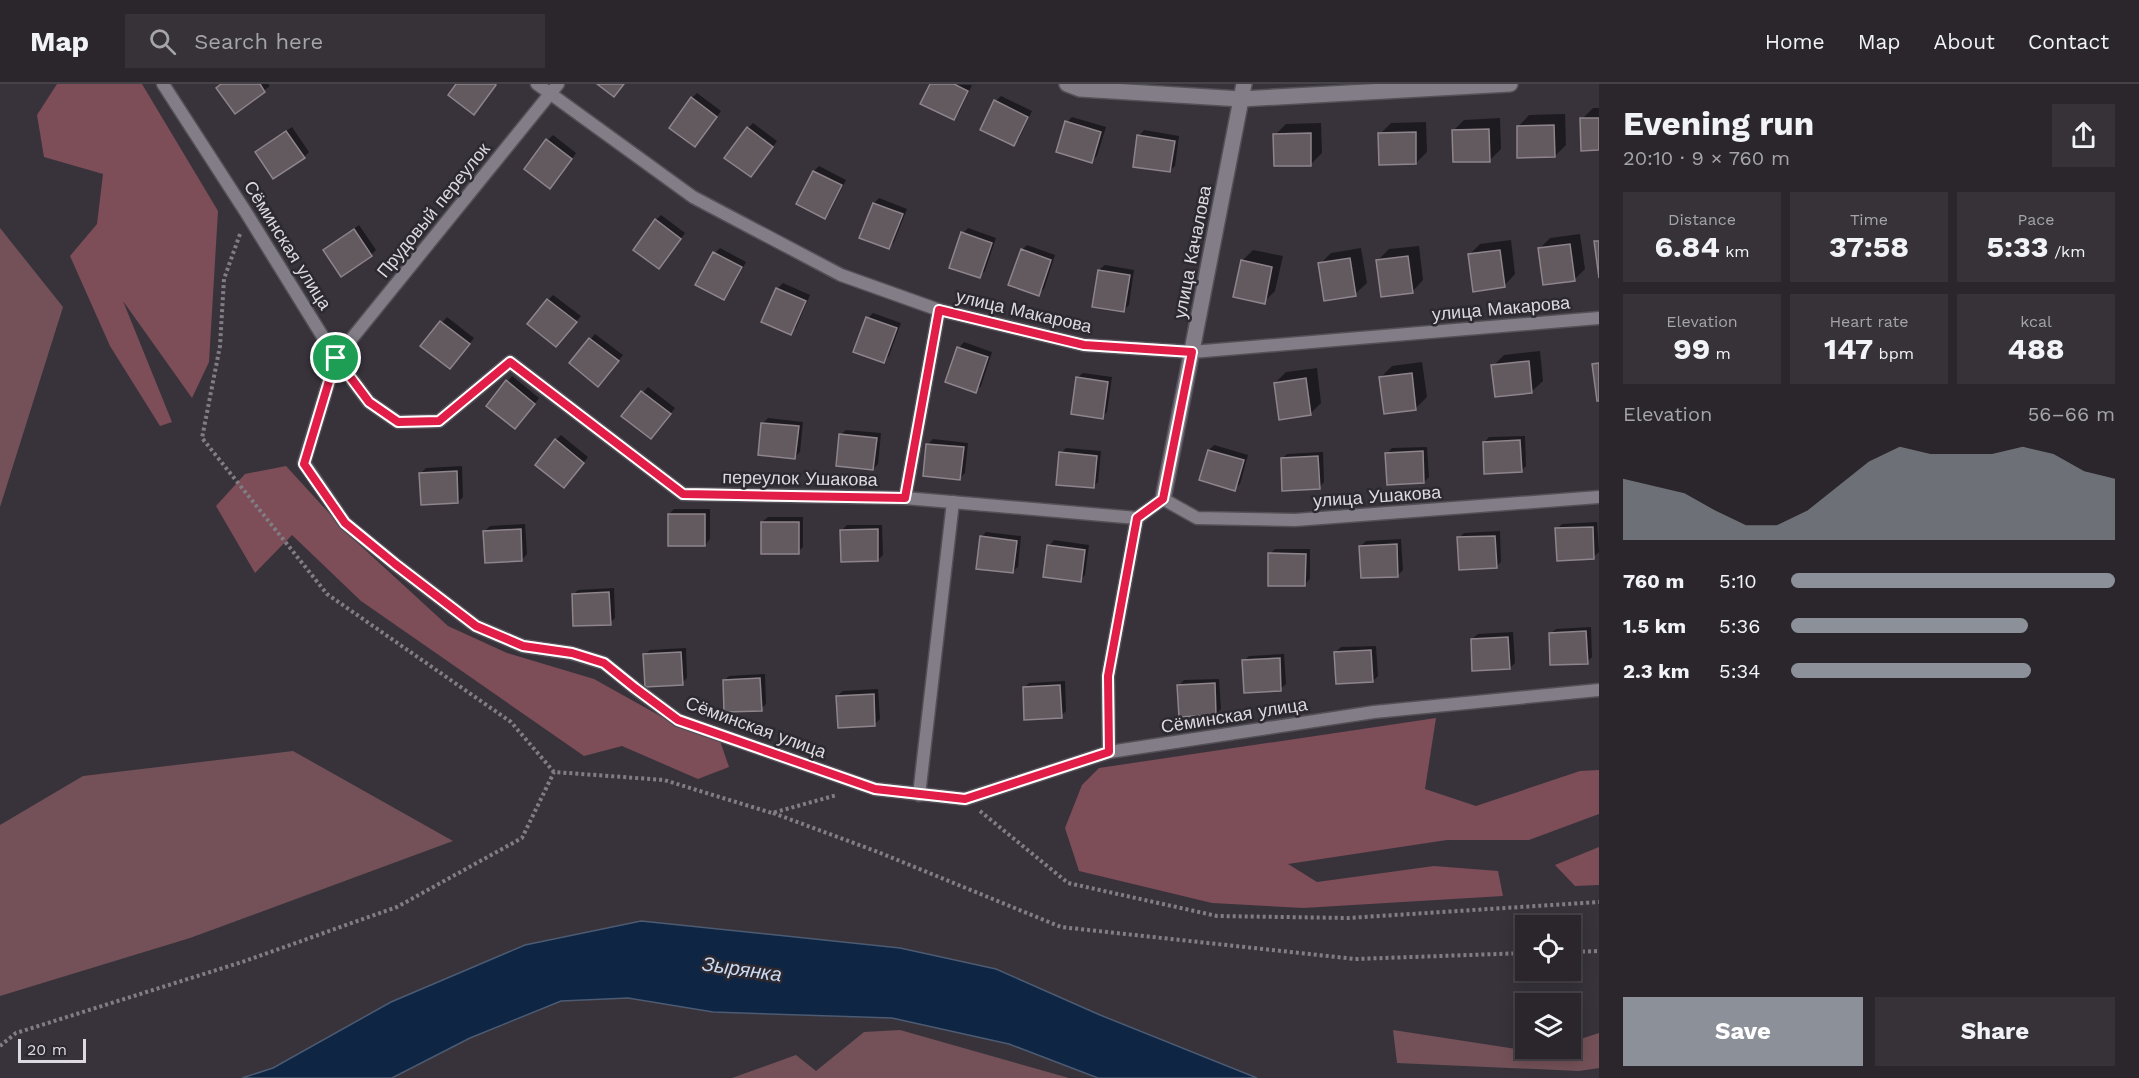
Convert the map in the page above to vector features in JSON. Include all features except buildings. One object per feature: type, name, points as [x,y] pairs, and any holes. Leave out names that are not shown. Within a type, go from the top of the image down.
[{"type":"street","points":[[1067,84],[1080,90],[1242,91],[1510,84]]},
{"type":"street","name":"улица Качалова","points":[[1163,499],[1242,91]]},
{"type":"lane","name":"Сёминская улица","points":[[163,84],[336,358],[304,464],[345,523],[476,626],[523,646],[572,653],[604,663],[678,720],[875,789],[965,799],[1109,752],[1374,712],[1599,690]]},
{"type":"lane","name":"улица Макарова","points":[[537,84],[554,89],[693,197],[841,275],[939,310],[1084,345],[1192,352],[1599,318]]},
{"type":"lane","name":"Прудовый переулок","points":[[336,358],[554,89]]},
{"type":"lane","points":[[905,498],[939,310]]},
{"type":"lane","name":"переулок Ушакова","points":[[336,358],[369,402],[398,422],[439,421],[510,362],[683,494],[905,498],[1137,518]]},
{"type":"lane","name":"улица Ушакова","points":[[1163,499],[1197,518],[1295,520],[1599,497]]},
{"type":"lane","points":[[1109,752],[1108,676],[1137,518],[1163,499]]},
{"type":"lane","points":[[919,795],[953,502]]},
{"type":"path","points":[[0,1046],[16,1033],[242,962],[397,907],[522,838],[554,772]]},
{"type":"path","points":[[965,799],[1068,883],[1217,916],[1348,918],[1599,902]]},
{"type":"path","points":[[772,813],[878,852],[1061,927],[1355,959],[1515,953]]},
{"type":"path","points":[[1581,952],[1599,951]]},
{"type":"shaded area","points":[[57,84],[142,84],[218,211],[209,362],[192,398],[123,301],[172,422],[160,426],[110,346],[70,256],[97,224],[103,174],[44,157],[37,115]]},
{"type":"shaded area","points":[[0,228],[63,307],[0,507]]},
{"type":"shaded area","points":[[286,466],[350,536],[448,626],[507,653],[594,679],[671,722],[720,741],[729,767],[698,779],[622,746],[584,756],[361,601],[292,535],[255,573],[216,506],[245,474]]},
{"type":"shaded area","points":[[1436,718],[1425,789],[1476,806],[1580,771],[1599,770],[1599,814],[1529,840],[1447,840],[1288,864],[1317,882],[1434,866],[1498,871],[1503,896],[1303,908],[1212,903],[1079,871],[1065,828],[1082,785],[1099,768]]},
{"type":"shaded area","points":[[293,751],[453,841],[190,938],[0,996],[0,825],[83,776]]},
{"type":"shaded area","points":[[1599,847],[1599,885],[1575,886],[1555,865]]},
{"type":"shaded area","points":[[900,1030],[1069,1078],[732,1078],[796,1055],[816,1071],[864,1032]]},
{"type":"shaded area","points":[[1393,1030],[1515,1049],[1515,1059],[1581,1059],[1581,1039],[1599,1033],[1599,1068],[1579,1071],[1397,1063]]},
{"type":"water","name":"Зырянка","points":[[641,921],[900,948],[996,969],[1100,1015],[1257,1078],[1098,1078],[1009,1044],[892,1018],[713,1012],[628,998],[561,1001],[470,1038],[392,1078],[242,1078],[273,1068],[391,1002],[525,945]]},
{"type":"route","points":[[939,310],[1084,345],[1192,352],[1163,499],[1137,518],[1108,676],[1109,752],[965,799],[875,789],[678,720],[604,663],[572,653],[523,646],[476,626],[345,523],[304,464],[336,358],[369,402],[398,422],[439,421],[510,362],[683,494],[905,498],[939,310]]}]
